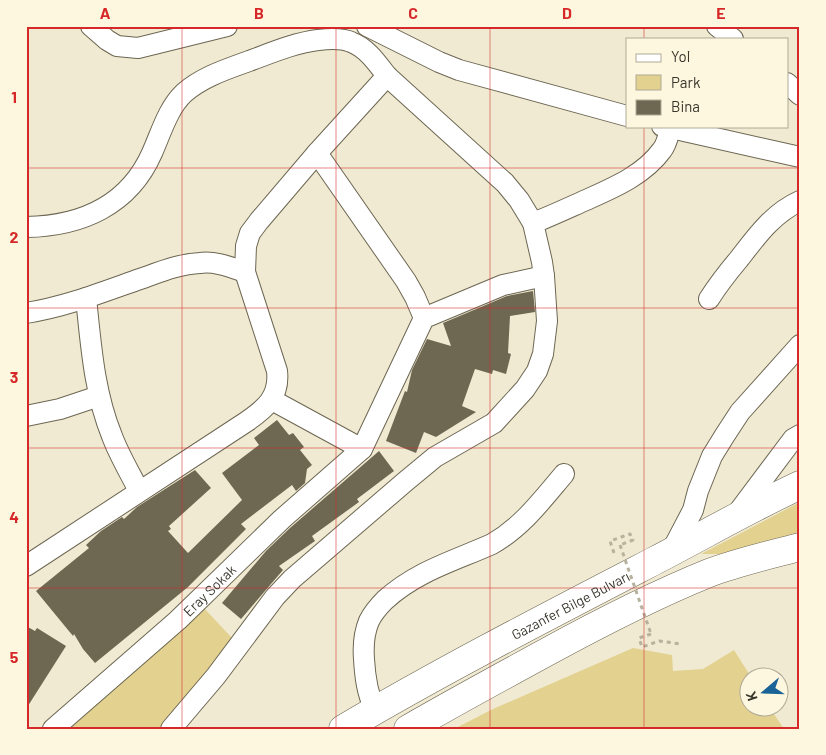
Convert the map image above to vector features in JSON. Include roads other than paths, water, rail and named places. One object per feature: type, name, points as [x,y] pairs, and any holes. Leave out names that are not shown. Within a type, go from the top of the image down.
[{"type":"main road","name":"Gazanfer Bilge Bulvarı","points":[[343,729],[521,630],[799,485]]},
{"type":"main road","points":[[408,729],[601,622],[651,598],[709,573],[800,547]]},
{"type":"street","points":[[91,26],[117,46],[138,48],[227,26]]},
{"type":"street","points":[[717,26],[733,38]]},
{"type":"street","points":[[363,49],[370,28],[459,70],[626,116]]},
{"type":"street","points":[[26,227],[57,225],[80,218],[104,208],[120,198],[136,182],[147,165],[173,107],[185,93],[200,82],[280,50],[319,40],[352,42],[363,49],[374,59],[386,76],[505,183],[523,206],[533,223],[539,244],[544,276],[547,321],[543,354],[537,371],[525,389],[494,422],[436,457],[292,579],[275,597],[216,676],[171,729]]},
{"type":"street","points":[[27,566],[246,422],[272,400],[278,382],[277,371],[245,272],[246,246],[250,233],[317,153],[386,76]]},
{"type":"street","points":[[788,84],[800,95]]},
{"type":"street","points":[[533,223],[616,186],[641,171],[653,161],[666,145],[666,128]]},
{"type":"street","points":[[670,128],[800,157]]},
{"type":"street","points":[[317,153],[406,281],[424,318]]},
{"type":"street","points":[[709,299],[761,230],[789,206],[800,202]]},
{"type":"street","points":[[26,312],[86,298],[188,264],[214,263],[245,272]]},
{"type":"street","points":[[272,400],[362,449],[424,318],[503,285],[544,276]]},
{"type":"street","points":[[86,298],[98,396],[112,439],[139,491]]},
{"type":"street","points":[[671,552],[693,510],[698,491],[712,456],[724,435],[740,412],[800,345]]},
{"type":"street","points":[[26,416],[60,409],[98,396]]},
{"type":"street","points":[[735,517],[793,439],[800,435]]},
{"type":"street","name":"Eray Sokak","points":[[53,729],[178,620],[282,519],[362,449]]},
{"type":"street","points":[[375,710],[369,698],[365,681],[364,649],[365,635],[372,614],[398,589],[418,575],[484,548],[502,538],[524,520],[564,474]]}]
